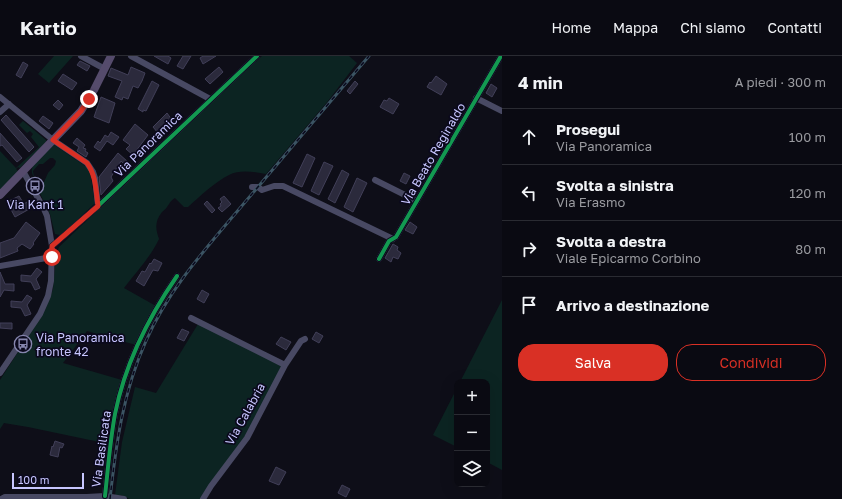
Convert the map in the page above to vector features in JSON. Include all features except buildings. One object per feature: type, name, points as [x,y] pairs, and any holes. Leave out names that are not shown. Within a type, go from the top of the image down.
[{"type":"main road","points":[[0,195],[81,111],[94,90],[111,56]]},
{"type":"street","points":[[81,56],[104,68]]},
{"type":"street","points":[[131,56],[210,99]]},
{"type":"street","name":"Via Panoramica","points":[[52,246],[98,206],[257,56]]},
{"type":"street","name":"Via Beato Reginaldo","points":[[380,259],[389,241],[396,237],[501,56]]},
{"type":"street","points":[[0,97],[53,140],[87,163],[95,178],[98,206]]},
{"type":"street","points":[[476,98],[502,111]]},
{"type":"street","points":[[0,112],[9,104]]},
{"type":"street","points":[[0,373],[40,314],[48,296],[51,281],[52,246],[49,227],[44,209],[23,171]]},
{"type":"street","points":[[376,180],[417,200]]},
{"type":"street","points":[[252,187],[258,187],[262,190],[274,186],[283,186],[393,239]]},
{"type":"street","points":[[0,266],[52,257]]},
{"type":"street","name":"Via Basilicata","points":[[105,496],[115,414],[122,386],[135,351],[147,326],[166,292],[177,276]]},
{"type":"street","points":[[191,318],[285,365]]},
{"type":"street","name":"Via Calabria","points":[[203,499],[247,438],[285,365],[301,341],[304,339]]},
{"type":"street","points":[[0,499],[6,497],[87,498],[105,496],[124,499]]},
{"type":"green space","points":[[54,56],[73,56],[49,83],[38,74]]},
{"type":"green space","points":[[262,56],[349,56],[357,63],[328,101],[266,174],[257,172],[233,173],[213,185],[188,207],[184,207],[175,198],[162,212],[156,225],[159,239],[147,259],[124,288],[156,306],[136,345],[87,331],[63,363],[122,380],[109,444],[4,423],[0,429],[0,380],[45,310],[53,289],[56,255],[59,247],[218,95]]},
{"type":"green space","points":[[23,121],[46,140],[46,142],[20,168],[18,167],[16,169],[18,171],[0,190],[0,151],[16,168],[39,147],[31,137],[33,134],[30,131],[27,133],[19,125]]},
{"type":"green space","points":[[53,144],[88,168],[91,177],[94,199],[94,204],[60,235],[55,234],[50,214],[34,181],[39,184],[44,182],[56,161],[53,158],[50,158],[43,164],[39,164],[33,171],[34,177],[32,173],[34,164]]},
{"type":"green space","points":[[502,300],[502,470],[490,464],[490,379],[462,379]]},
{"type":"green space","points":[[198,324],[281,365],[282,368],[247,436],[201,499],[130,499],[121,495],[115,495],[122,442],[135,387],[156,393]]},
{"type":"green space","points":[[454,394],[454,446],[433,435]]},
{"type":"railway","points":[[110,499],[118,438],[126,399],[138,360],[155,322],[166,303],[204,251],[369,56]]},
{"type":"cycle path","points":[[52,246],[98,206],[257,56]]},
{"type":"cycle path","points":[[379,259],[389,241],[396,237],[501,56]]},
{"type":"cycle path","points":[[105,496],[110,445],[119,395],[131,359],[147,325],[156,308],[177,276]]},
{"type":"place","name":"Via Kant 1","points":[[35,186]]},
{"type":"place","name":"Via Panoramica fronte 42","points":[[23,344]]},
{"type":"route","points":[[52,257],[52,246],[98,206],[95,178],[90,167],[87,163],[53,140],[81,111],[89,99]]}]
